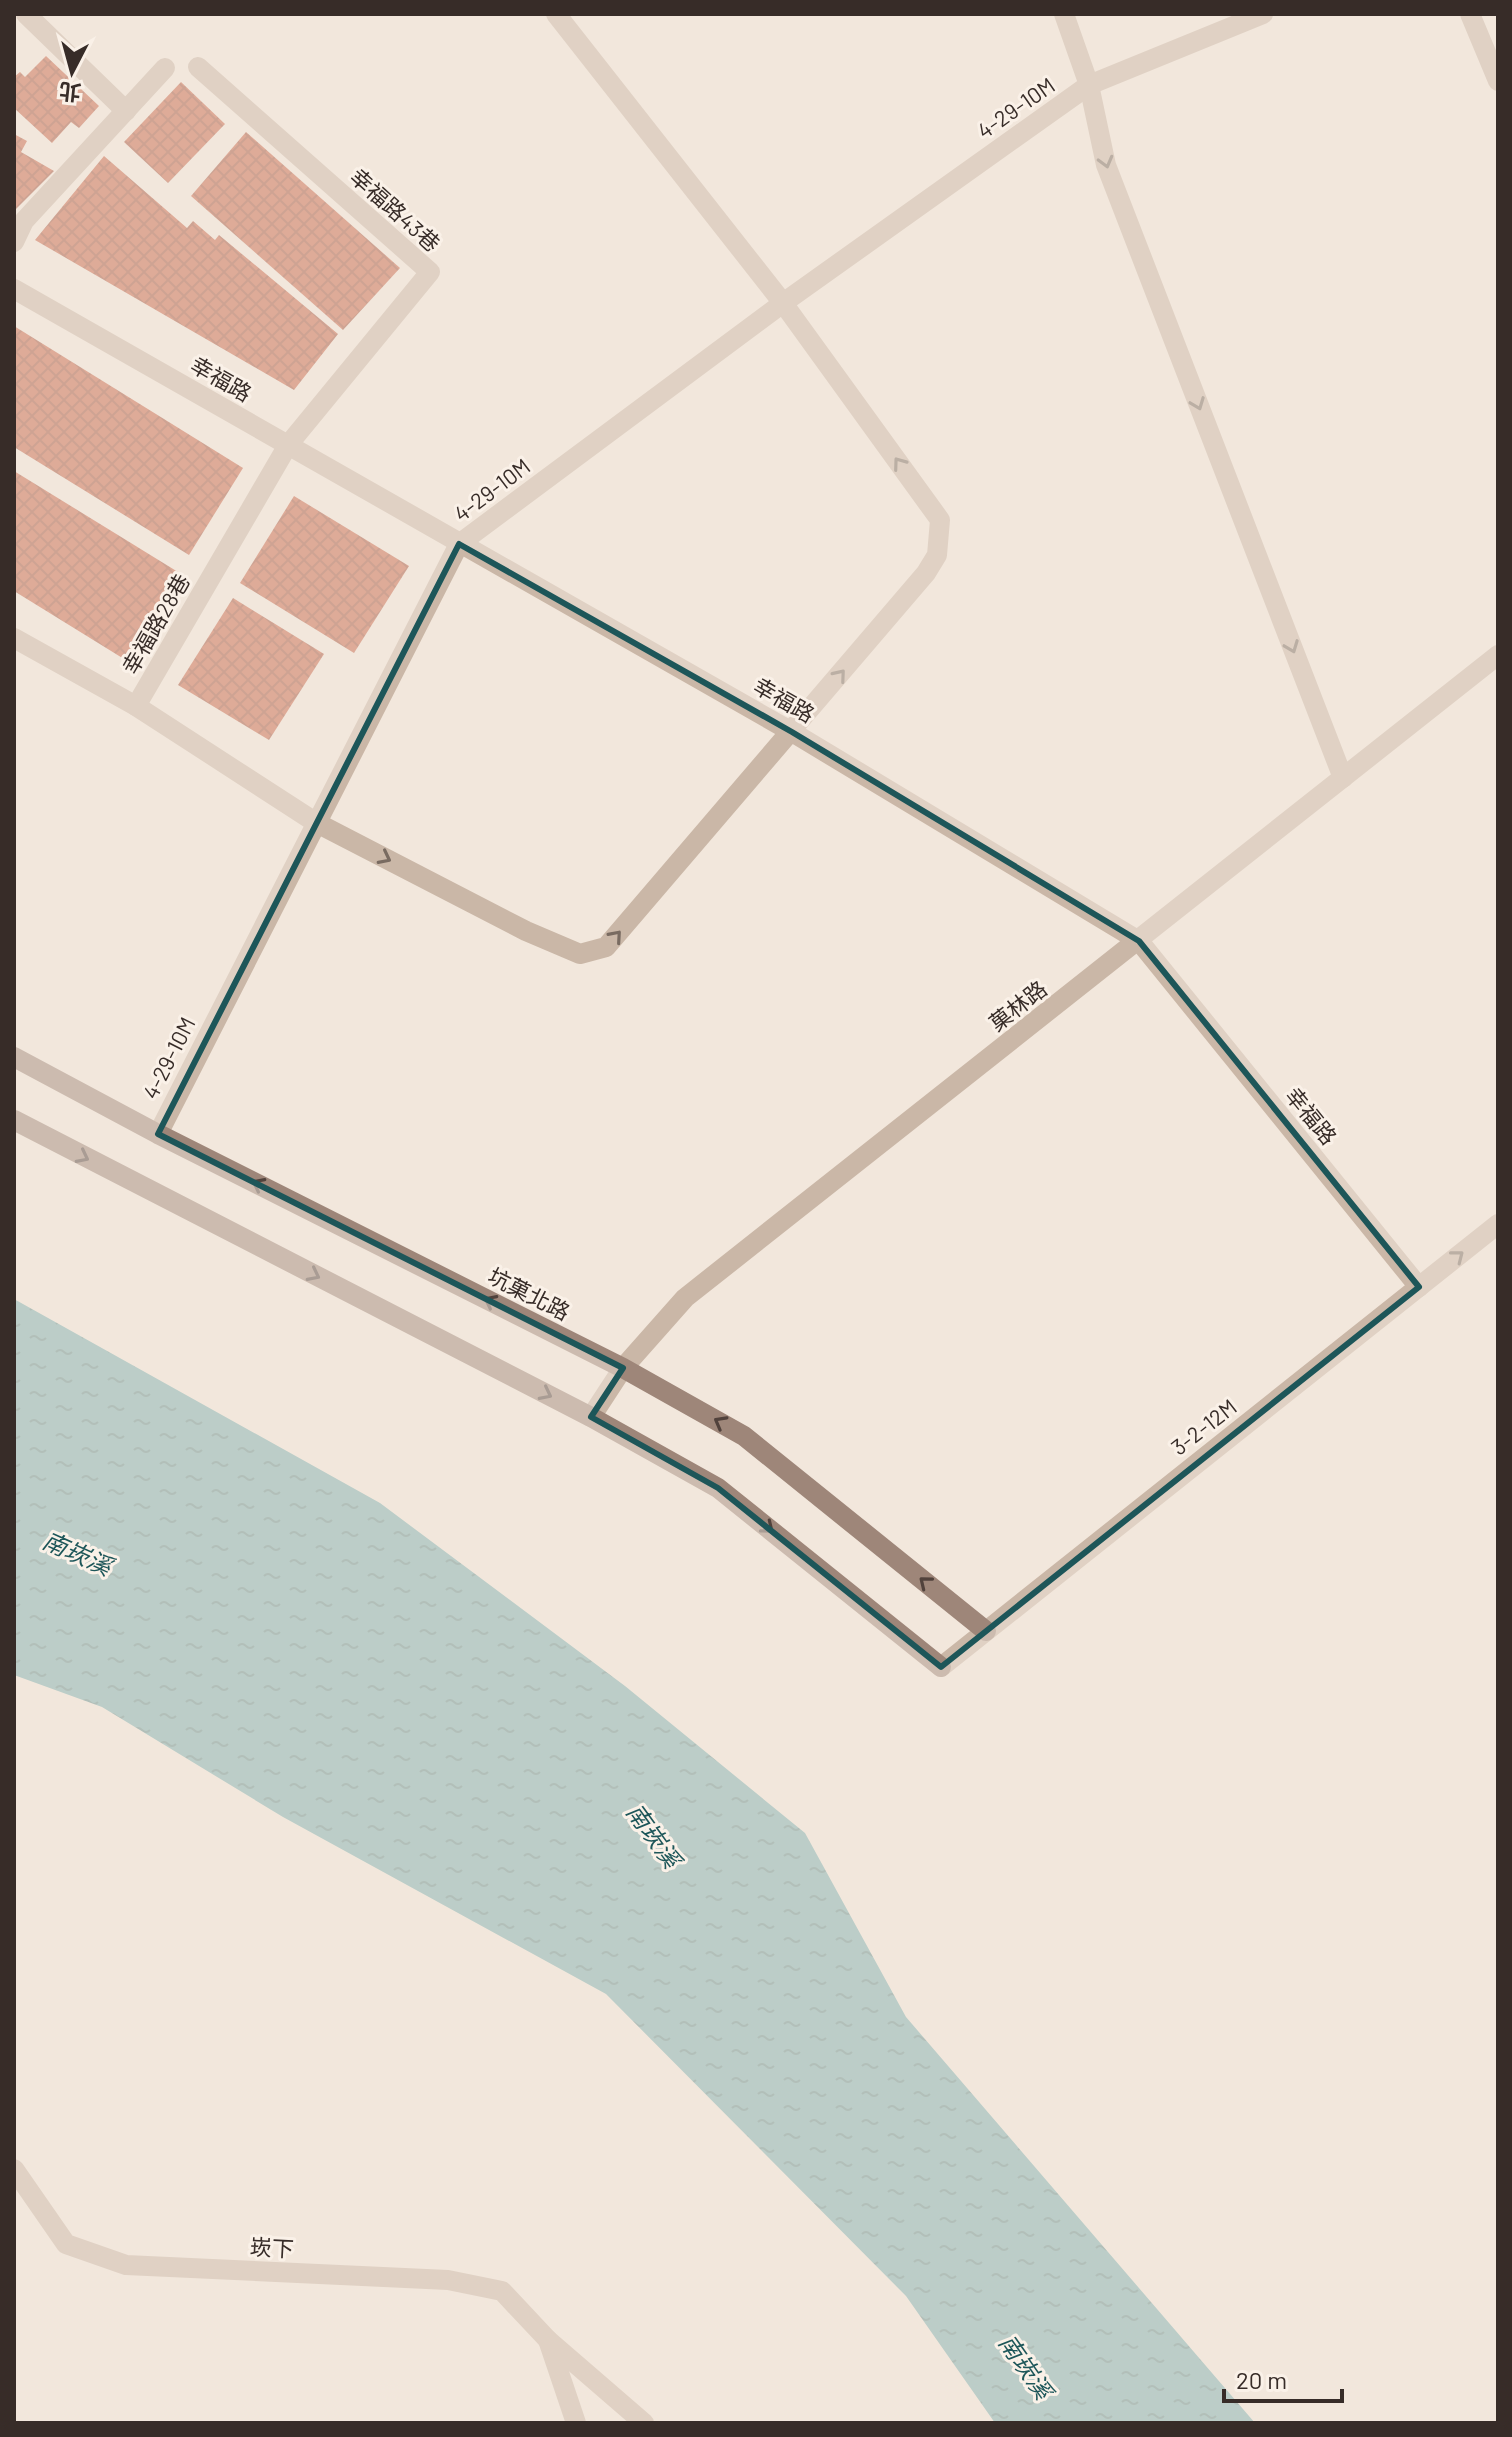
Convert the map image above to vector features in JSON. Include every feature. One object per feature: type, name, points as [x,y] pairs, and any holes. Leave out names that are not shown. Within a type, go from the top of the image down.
[{"type":"street","points":[[14,25],[25,14],[126,111]]},
{"type":"street","points":[[136,706],[315,822],[526,931],[580,954],[606,947],[792,732],[926,573],[937,555],[940,520],[783,303],[556,14]]},
{"type":"street","points":[[1064,14],[1089,85],[1106,165],[1343,778]]},
{"type":"street","name":"4-29-10M","points":[[158,1134],[459,544],[783,303],[1089,85],[1263,14]]},
{"type":"street","points":[[1470,14],[1498,81]]},
{"type":"street","name":"幸福路43巷","points":[[198,67],[430,272],[288,445]]},
{"type":"street","points":[[14,242],[24,221],[165,68]]},
{"type":"street","name":"幸福路","points":[[14,289],[792,732],[1139,941],[1419,1287]]},
{"type":"street","name":"幸福路28巷","points":[[14,638],[136,706],[288,445]]},
{"type":"street","name":"菓林路","points":[[591,1417],[623,1368],[685,1298],[1498,655]]},
{"type":"street","name":"坑菓北路","points":[[14,1057],[158,1134],[623,1368],[744,1436],[986,1631]]},
{"type":"street","points":[[14,1120],[591,1417]]},
{"type":"street","name":"3-2-12M","points":[[591,1417],[718,1488],[941,1667],[1498,1224]]},
{"type":"street","name":"崁下","points":[[14,2169],[66,2244],[126,2265],[448,2280],[502,2291],[548,2340],[644,2423]]},
{"type":"street","name":"崁下","points":[[548,2340],[576,2423]]},
{"type":"highlighted area","points":[[459,544],[792,732],[1139,941],[1419,1287],[941,1667],[718,1488],[591,1417],[623,1368],[158,1134]]},
{"type":"water","name":"南崁溪","points":[[14,1299],[380,1503],[625,1686],[805,1833],[906,2017],[1255,2423],[995,2423],[906,2296],[606,1994],[283,1817],[102,1707],[14,1675]]},
{"type":"building","points":[[46,56],[99,106],[79,128],[71,122],[52,143],[14,108],[14,77],[20,72],[25,77]]},
{"type":"building","points":[[181,82],[225,124],[168,183],[124,142]]},
{"type":"building","points":[[246,132],[400,268],[343,330],[191,196]]},
{"type":"building","points":[[14,134],[27,141],[21,152],[54,171],[14,211]]},
{"type":"building","points":[[104,156],[187,228],[193,221],[215,240],[219,235],[338,334],[294,390],[35,240]]},
{"type":"building","points":[[14,326],[243,468],[189,555],[14,447]]},
{"type":"building","points":[[14,471],[178,572],[124,659],[14,591]]},
{"type":"building","points":[[294,496],[409,566],[354,653],[240,583]]},
{"type":"building","points":[[233,598],[324,654],[269,740],[178,685]]}]
